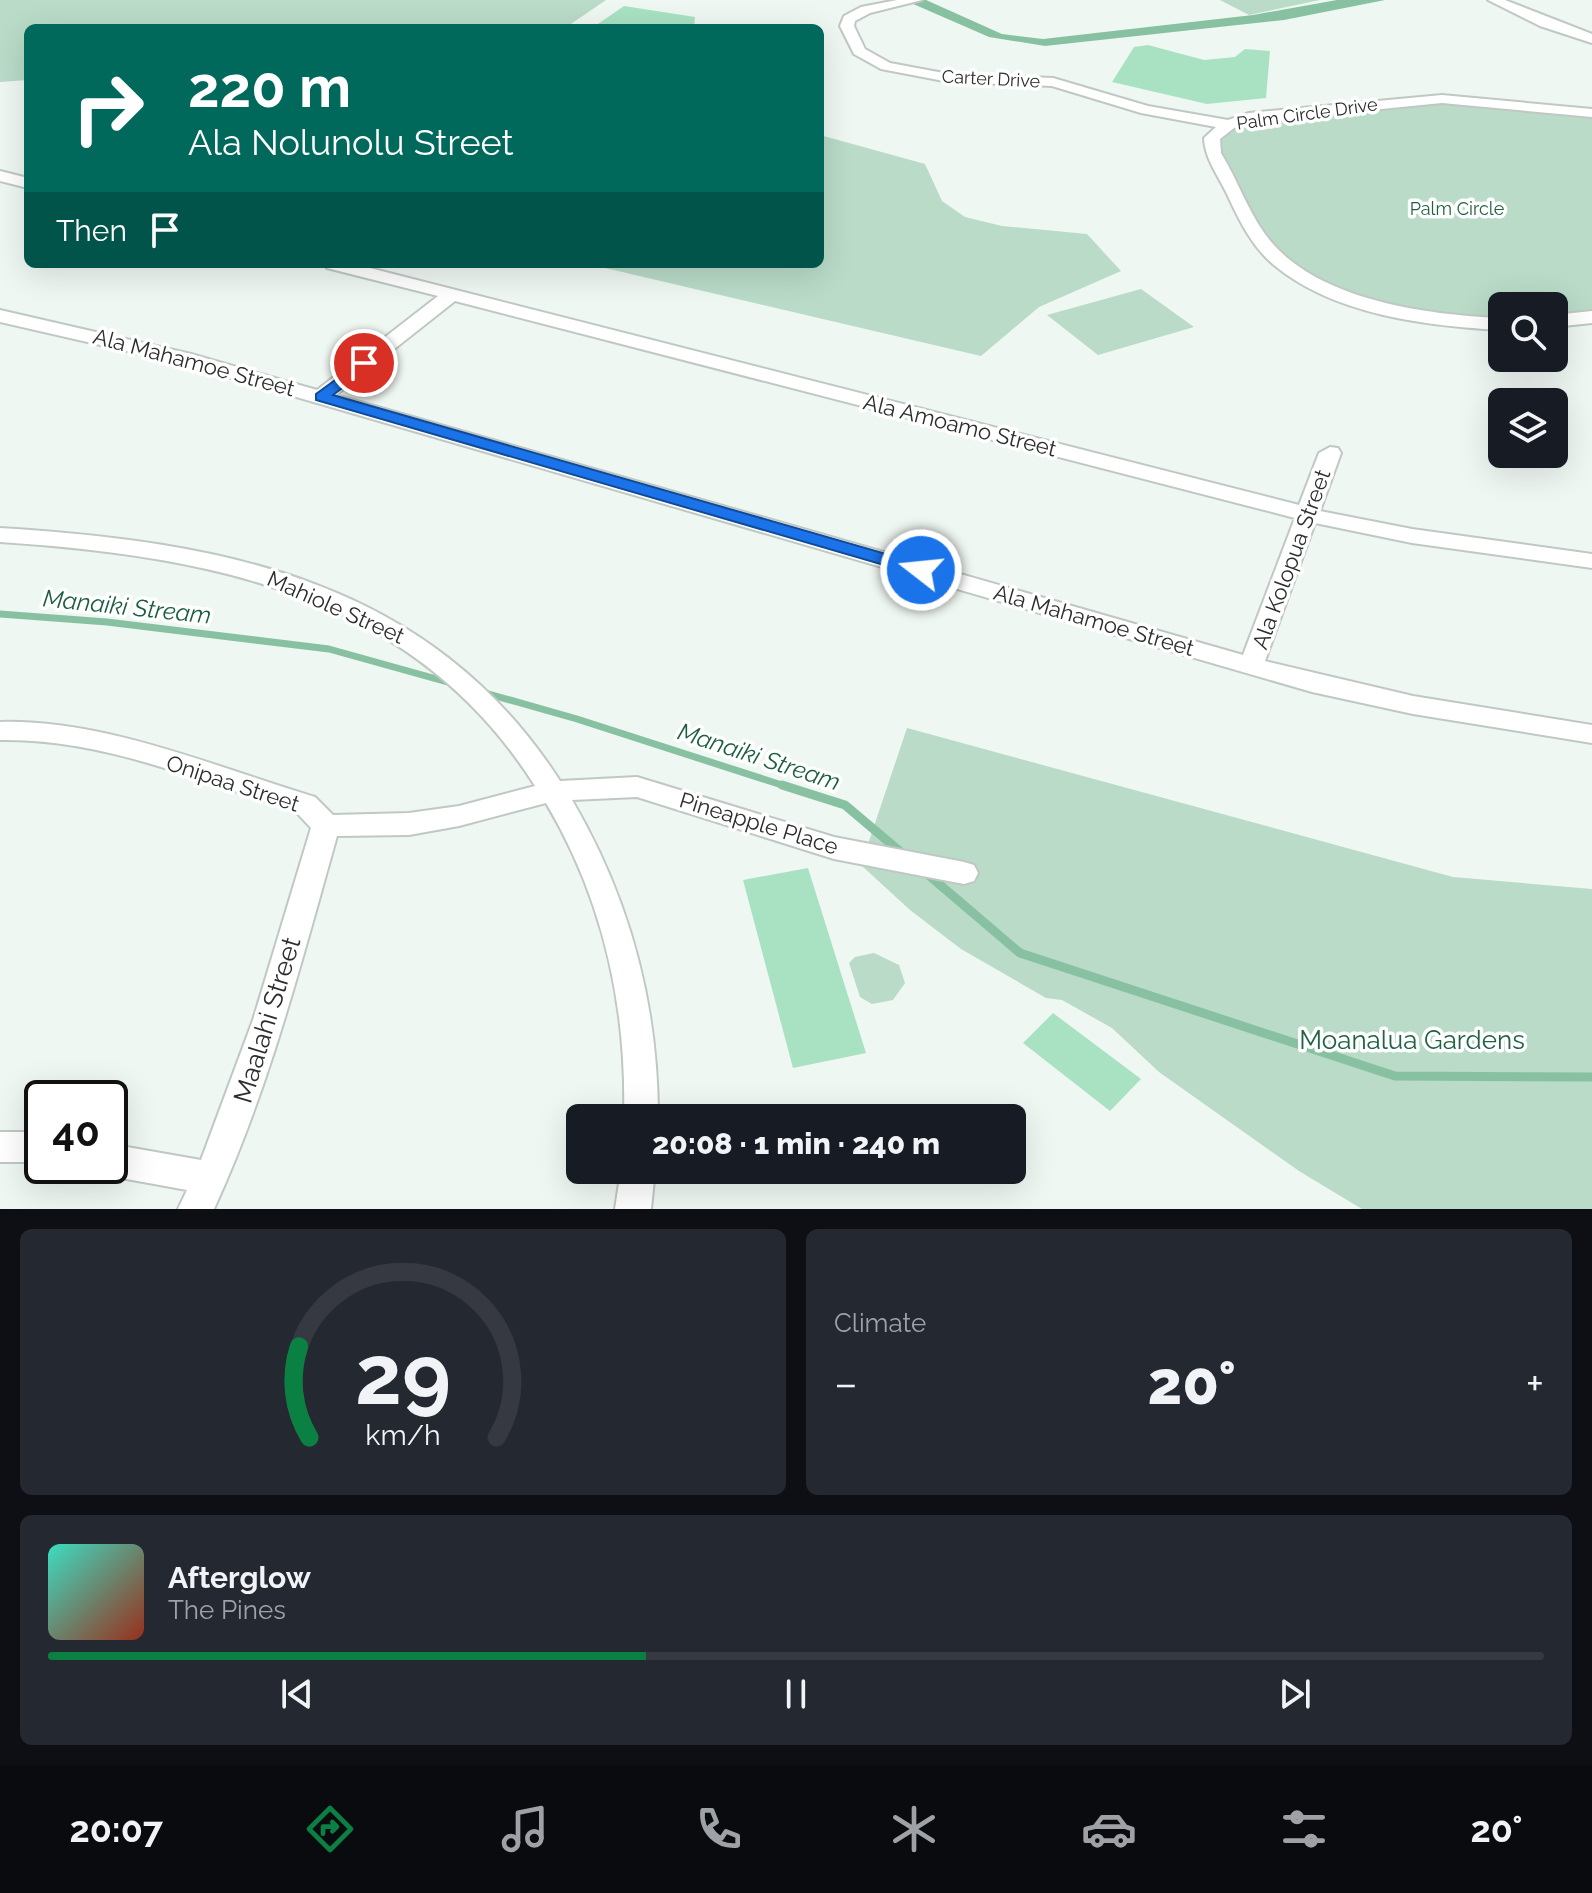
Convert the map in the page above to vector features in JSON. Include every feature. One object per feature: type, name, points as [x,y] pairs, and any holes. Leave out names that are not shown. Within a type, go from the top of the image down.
[{"type":"street","points":[[1494,0],[1545,23],[1592,39]]},
{"type":"street","name":"Carter Drive","points":[[911,1],[866,10],[849,19],[848,30],[855,46],[865,57],[886,66],[931,75],[1053,82],[1146,110],[1229,125]]},
{"type":"street","name":"Palm Circle Drive","points":[[1488,323],[1441,319],[1384,308],[1323,286],[1285,263],[1259,239],[1213,153],[1212,138],[1229,125],[1261,117],[1428,99],[1486,101],[1592,113]]},
{"type":"street","points":[[0,176],[24,182]]},
{"type":"street","name":"Ala Amoamo Street","points":[[348,268],[1309,514],[1412,536],[1592,561]]},
{"type":"street","points":[[321,397],[450,296]]},
{"type":"street","name":"Ala Mahamoe Street","points":[[0,316],[106,338],[321,397],[1357,694],[1592,734]]},
{"type":"street","points":[[1568,320],[1592,317]]},
{"type":"street","name":"Ala Kolopua Street","points":[[1251,666],[1330,453]]},
{"type":"street","name":"Mahiole Street","points":[[0,535],[103,542],[220,561],[301,587],[379,621],[415,642],[475,691],[507,728],[553,791],[601,881],[617,930],[638,1035],[640,1104]]},
{"type":"street","name":"Onipaa Street","points":[[0,731],[37,730],[88,737],[305,804],[326,826],[378,826],[438,820],[553,791]]},
{"type":"street","name":"Pineapple Place","points":[[553,791],[637,787],[860,853],[964,873]]},
{"type":"street","name":"Maalahi Street","points":[[196,1209],[247,1091],[326,826]]},
{"type":"street","points":[[0,1147],[24,1147]]},
{"type":"street","points":[[128,1163],[211,1178]]},
{"type":"street","points":[[633,1209],[636,1184]]},
{"type":"green space","points":[[0,0],[606,0],[571,24],[24,24],[24,80],[0,82]]},
{"type":"green space","points":[[1220,0],[1320,0],[1249,15]]},
{"type":"green space","name":"Palm Circle","points":[[1445,102],[1592,116],[1592,311],[1568,314],[1568,292],[1488,292],[1488,318],[1444,314],[1384,303],[1327,283],[1301,268],[1271,241],[1246,201],[1220,149],[1227,133],[1254,122]]},
{"type":"green space","points":[[824,136],[925,164],[942,201],[965,217],[1002,226],[1087,234],[1121,271],[1039,307],[981,356],[605,268],[824,268]]},
{"type":"green space","points":[[1141,289],[1194,327],[1098,355],[1047,315]]},
{"type":"green space","name":"Moanalua Gardens","points":[[907,728],[1453,877],[1592,889],[1592,1209],[1362,1209],[1299,1171],[1159,1072],[1112,1028],[1062,1000],[1046,998],[961,949],[910,910],[861,865]]},
{"type":"green space","points":[[874,953],[899,965],[905,983],[893,1000],[872,1004],[860,997],[849,963],[855,957]]},
{"type":"shaded area","points":[[904,0],[926,0],[1002,34],[1043,39],[1253,15],[1337,0],[1385,0],[1284,20],[1045,46],[989,37]]},
{"type":"building","points":[[624,6],[695,17],[694,24],[598,24]]},
{"type":"building","points":[[1148,45],[1204,60],[1235,57],[1245,49],[1270,51],[1266,98],[1207,104],[1112,82],[1134,47]]},
{"type":"building","points":[[808,868],[866,1053],[793,1068],[743,880]]},
{"type":"building","points":[[1053,1013],[1141,1079],[1110,1111],[1023,1043]]},
{"type":"waterway","name":"Manaiki Stream","points":[[0,614],[107,622],[329,649],[451,683]]},
{"type":"waterway","name":"Manaiki Stream","points":[[478,691],[577,719],[788,787]]},
{"type":"waterway","name":"Manaiki Stream","points":[[782,785],[845,805],[903,854]]},
{"type":"waterway","name":"Manaiki Stream","points":[[925,872],[1020,953],[1395,1076],[1592,1077]]},
{"type":"route","points":[[364,363],[321,397],[921,570]]}]
